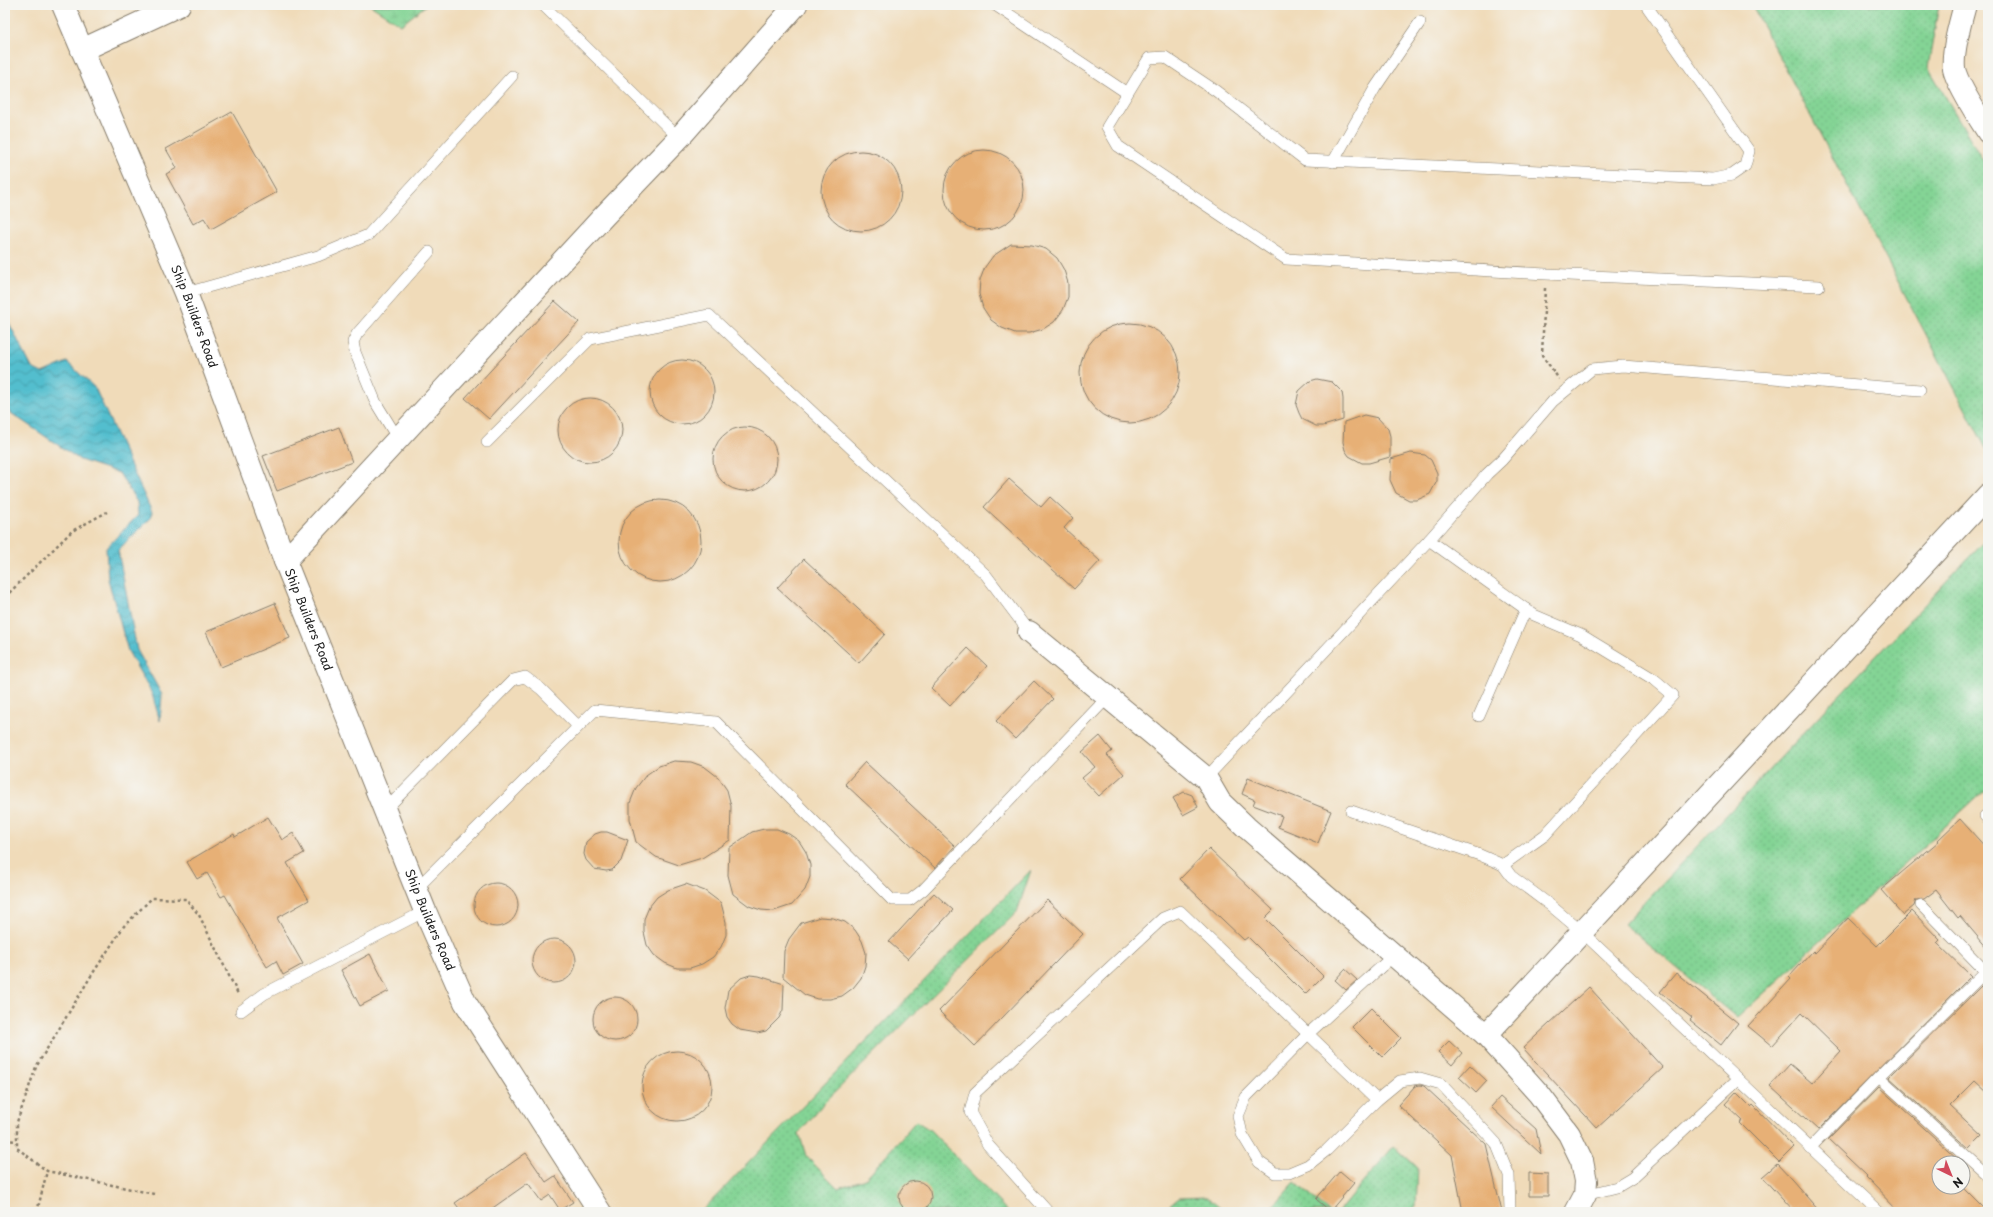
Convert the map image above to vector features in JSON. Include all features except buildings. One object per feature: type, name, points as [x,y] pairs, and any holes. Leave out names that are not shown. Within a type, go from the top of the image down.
[{"type":"street","name":"Ship Builders Road","points":[[63,5],[186,293],[285,561],[426,911],[465,1002],[600,1212]]},
{"type":"street","points":[[82,50],[179,5]]},
{"type":"street","points":[[285,561],[594,226],[679,138],[796,5]]},
{"type":"street","points":[[1965,5],[1957,35],[1954,70],[1968,99],[1988,132]]},
{"type":"street","points":[[1486,1035],[1988,495]]},
{"type":"street","points":[[1029,632],[1206,778],[1220,802],[1246,827],[1486,1035],[1539,1094],[1569,1134],[1582,1161],[1586,1181],[1580,1203]]},
{"type":"lane","points":[[543,5],[679,138]]},
{"type":"lane","points":[[995,5],[1127,93]]},
{"type":"lane","points":[[1646,5],[1749,151],[1745,166],[1732,175],[1713,179],[1305,160],[1216,91],[1165,57],[1149,58],[1107,127],[1118,146],[1286,259],[1546,274],[1819,286]]},
{"type":"lane","points":[[1333,162],[1375,88],[1420,22]]},
{"type":"lane","points":[[186,293],[318,256],[368,235],[512,76]]},
{"type":"lane","points":[[398,439],[376,404],[355,352],[353,342],[357,334],[429,252]]},
{"type":"lane","points":[[488,442],[590,339],[709,315],[986,575],[1029,632]]},
{"type":"lane","points":[[1206,778],[1429,540],[1487,474],[1502,460],[1553,401],[1592,369],[1623,366],[1920,390]]},
{"type":"lane","points":[[1429,540],[1534,615],[1581,635],[1655,680],[1673,695],[1545,835],[1503,866]]},
{"type":"lane","points":[[1479,716],[1526,609]]},
{"type":"lane","points":[[385,810],[513,680],[526,677],[541,689],[578,726]]},
{"type":"lane","points":[[417,888],[595,710],[716,722],[892,900],[910,900],[923,890],[1108,697]]},
{"type":"lane","points":[[1351,811],[1480,855],[1503,866],[1511,876],[1550,905],[1582,932],[1879,1212]]},
{"type":"lane","points":[[1810,1148],[1878,1077],[1987,972],[1921,905]]},
{"type":"lane","points":[[243,1009],[278,987],[426,911]]},
{"type":"lane","points":[[1048,1212],[988,1144],[970,1112],[975,1093],[1163,918],[1180,911],[1309,1033],[1377,1100]]},
{"type":"lane","points":[[1394,955],[1309,1033],[1246,1097],[1238,1116],[1242,1134],[1259,1162],[1275,1173],[1289,1173],[1308,1165],[1326,1150],[1377,1100],[1400,1080],[1420,1078],[1441,1084],[1496,1143],[1509,1175],[1510,1212]]},
{"type":"lane","points":[[1878,1077],[1988,1176]]},
{"type":"lane","points":[[1580,1203],[1618,1187],[1632,1178],[1738,1080]]},
{"type":"path","points":[[1546,274],[1542,354],[1567,389]]},
{"type":"path","points":[[5,597],[72,531],[107,512]]},
{"type":"path","points":[[154,1194],[47,1171],[17,1148],[16,1122],[36,1067],[91,976],[124,926],[152,898],[186,899],[199,915],[243,1009]]},
{"type":"path","points":[[5,1140],[17,1141]]},
{"type":"path","points":[[37,1212],[47,1171]]},
{"type":"green space","points":[[370,5],[426,5],[401,25]]},
{"type":"green space","points":[[1752,5],[1939,5],[1928,67],[1988,169],[1988,452]]},
{"type":"green space","points":[[1988,537],[1988,787],[1737,1018],[1624,924]]},
{"type":"green space","points":[[1031,870],[1017,912],[822,1105],[799,1133],[806,1156],[838,1188],[865,1179],[916,1121],[930,1130],[1008,1212],[701,1212]]},
{"type":"green space","points":[[1394,1146],[1418,1168],[1416,1206],[1412,1212],[1338,1212]]},
{"type":"green space","points":[[1295,1182],[1329,1212],[1268,1212]]},
{"type":"green space","points":[[1207,1197],[1225,1212],[1162,1212],[1179,1198]]},
{"type":"water","points":[[5,315],[32,368],[42,373],[67,362],[95,388],[152,512],[150,519],[118,550],[137,650],[162,695],[160,721],[152,694],[128,651],[108,579],[106,548],[138,515],[137,502],[119,473],[80,460],[5,409]]}]
